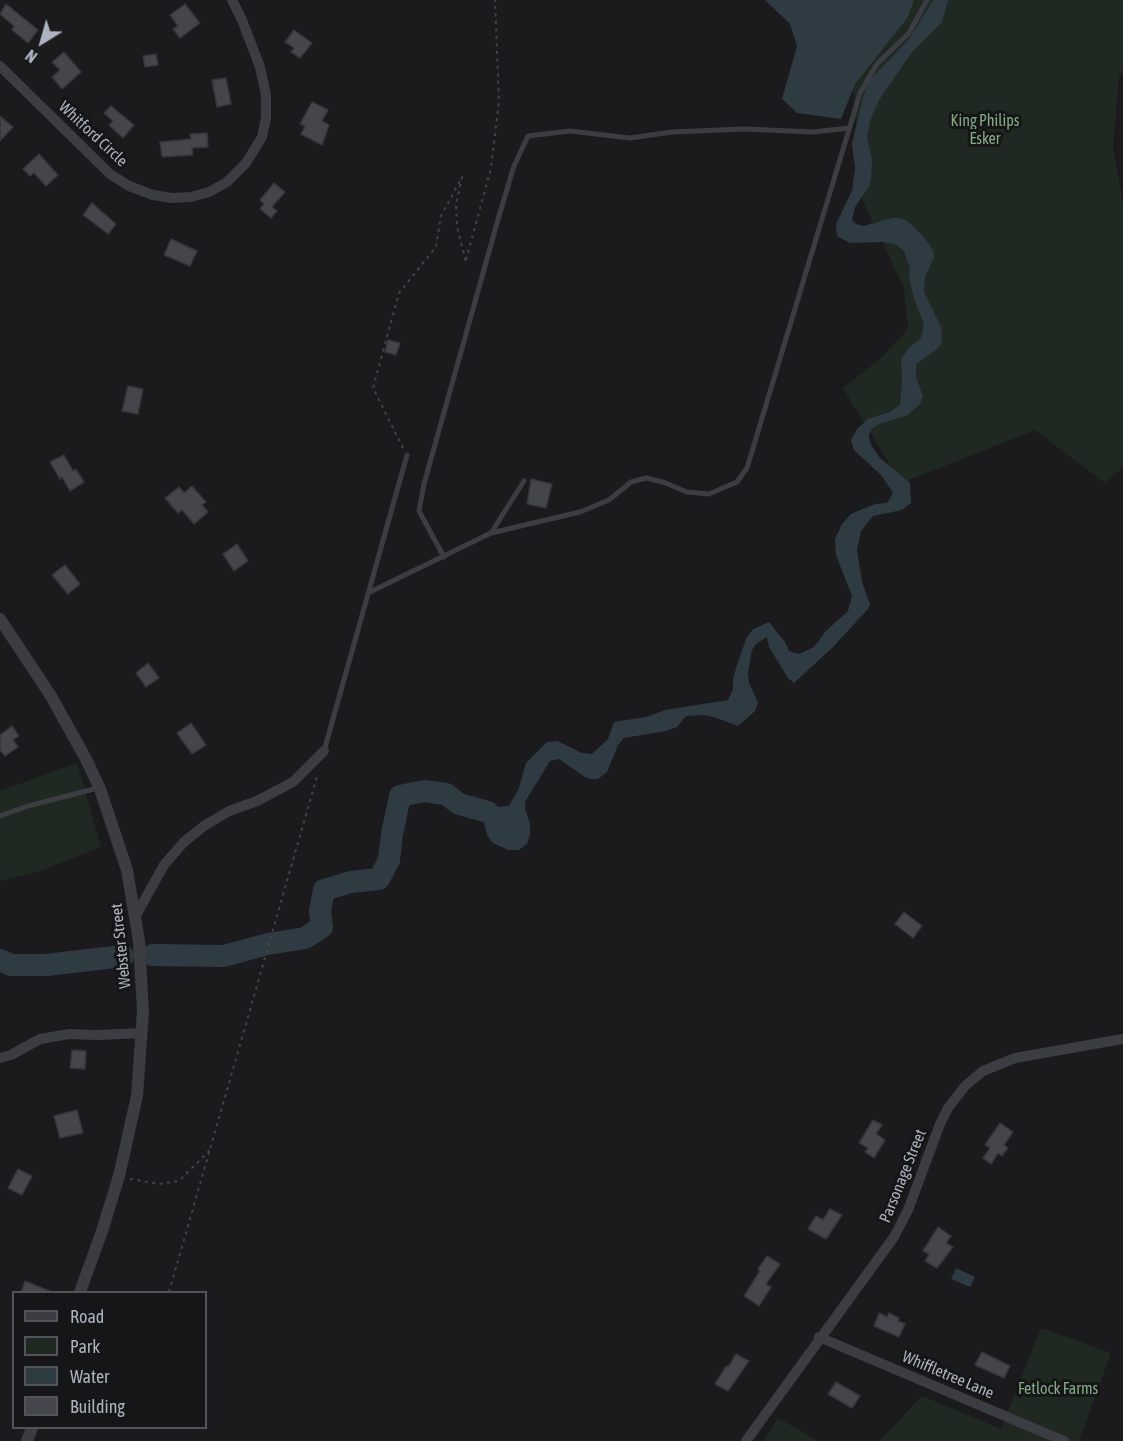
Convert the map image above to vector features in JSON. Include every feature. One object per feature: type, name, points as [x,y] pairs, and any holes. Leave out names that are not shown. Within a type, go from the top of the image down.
[{"type":"street","name":"Whitford Circle","points":[[0,66],[110,174],[129,186],[153,195],[172,198],[191,197],[210,192],[227,182],[246,164],[262,137],[266,118],[266,95],[260,67],[232,0]]},
{"type":"street","name":"Webster Street","points":[[0,619],[51,696],[99,787],[127,870],[142,971],[142,1033],[137,1096],[119,1176],[81,1291]]},
{"type":"street","points":[[135,917],[164,865],[184,842],[204,826],[230,811],[257,801],[293,783],[324,751]]},
{"type":"street","points":[[0,1058],[40,1039],[69,1034],[142,1033]]},
{"type":"street","name":"Parsonage Street","points":[[746,1441],[819,1337],[856,1291],[894,1237],[908,1210],[940,1124],[957,1095],[974,1077],[994,1064],[1015,1058],[1123,1039]]},
{"type":"street","name":"Whiffletree Lane","points":[[819,1337],[1064,1441]]},
{"type":"lane","points":[[368,593],[491,533],[580,512],[609,500],[631,482],[646,478],[687,492],[710,494],[737,482],[747,468],[860,93],[878,64],[909,33],[927,0]]},
{"type":"lane","points":[[444,556],[419,511],[424,484],[505,196],[514,166],[528,136],[570,131],[630,138],[744,129],[813,132],[849,128]]},
{"type":"lane","points":[[324,751],[406,455]]},
{"type":"lane","points":[[491,533],[524,481]]},
{"type":"lane","points":[[0,816],[99,787]]},
{"type":"path","points":[[406,455],[373,388],[399,293],[436,247],[441,216],[462,177],[456,205],[457,227],[466,262],[491,168],[499,102],[495,0]]},
{"type":"path","points":[[170,1291],[318,773]]},
{"type":"path","points":[[119,1176],[159,1185],[179,1181],[210,1149]]},
{"type":"green space","name":"King Philips Esker","points":[[901,0],[1123,0],[1123,69],[1119,77],[1113,146],[1123,204],[1123,467],[1105,483],[1035,430],[901,483],[843,388],[880,359],[908,329],[904,288],[861,197],[853,84]]},
{"type":"green space","points":[[77,763],[101,847],[37,872],[0,881],[0,791]]},
{"type":"green space","name":"Fetlock Farms","points":[[1041,1328],[1111,1353],[1079,1441],[879,1441],[922,1396],[1001,1429]]},
{"type":"green space","points":[[778,1418],[818,1441],[763,1441]]},
{"type":"water","points":[[765,0],[914,0],[908,17],[855,84],[841,119],[797,113],[782,99],[797,46],[790,24]]},
{"type":"water","points":[[933,0],[948,0],[942,22],[912,52],[879,100],[870,121],[867,138],[872,160],[871,179],[855,207],[852,220],[864,226],[900,218],[907,221],[922,235],[933,250],[934,257],[925,277],[924,292],[941,327],[942,336],[941,344],[936,350],[916,364],[916,378],[923,396],[920,404],[908,415],[879,424],[871,429],[869,435],[870,443],[879,457],[910,483],[911,503],[902,510],[873,516],[861,531],[857,550],[862,582],[870,604],[868,609],[832,648],[794,683],[788,678],[769,647],[767,637],[756,644],[752,650],[748,673],[749,683],[758,703],[755,711],[738,726],[704,715],[686,716],[677,727],[666,731],[624,738],[618,745],[607,772],[598,779],[585,777],[559,759],[550,761],[525,802],[530,824],[527,844],[519,850],[508,850],[493,843],[487,835],[483,818],[459,804],[474,796],[495,807],[509,806],[519,788],[526,763],[547,742],[557,741],[582,753],[592,754],[608,739],[614,722],[646,717],[665,710],[728,700],[746,639],[753,629],[769,622],[785,642],[789,651],[799,654],[814,647],[826,631],[848,611],[852,596],[836,555],[835,539],[842,524],[851,514],[875,504],[887,503],[893,493],[882,476],[854,450],[851,440],[857,429],[868,419],[890,412],[900,405],[901,359],[921,338],[924,324],[914,299],[909,277],[910,268],[904,251],[895,244],[882,242],[850,243],[837,236],[836,224],[852,191],[855,168],[852,144],[863,97],[870,80],[909,39]]},
{"type":"water","points":[[956,1268],[975,1277],[970,1287],[951,1279]]},
{"type":"building","points":[[6,4],[38,30],[28,43],[12,30],[14,26],[0,14]]},
{"type":"building","points":[[185,4],[200,23],[180,38],[173,29],[178,26],[170,15]]},
{"type":"building","points":[[294,30],[312,43],[300,58],[291,52],[294,48],[285,42]]},
{"type":"building","points":[[64,52],[81,72],[62,89],[52,77],[60,70],[52,62]]},
{"type":"building","points":[[156,54],[158,65],[145,67],[143,56]]},
{"type":"building","points":[[226,78],[231,104],[217,107],[212,80]]},
{"type":"building","points":[[312,102],[328,110],[322,121],[329,125],[322,145],[301,134],[305,126],[300,124]]},
{"type":"building","points":[[111,106],[134,125],[123,138],[109,125],[113,121],[104,113]]},
{"type":"building","points":[[0,116],[13,127],[0,141]]},
{"type":"building","points":[[207,133],[208,147],[192,148],[193,155],[162,157],[160,142],[191,139],[190,134]]},
{"type":"building","points":[[39,154],[58,175],[46,186],[34,173],[30,176],[23,169]]},
{"type":"building","points":[[274,183],[285,192],[272,207],[277,211],[271,218],[260,209],[264,204],[260,200]]},
{"type":"building","points":[[92,203],[116,224],[108,234],[83,215]]},
{"type":"building","points":[[171,239],[197,251],[190,266],[164,255]]},
{"type":"building","points":[[388,340],[400,343],[396,355],[385,352]]},
{"type":"building","points":[[128,386],[143,389],[138,414],[122,411]]},
{"type":"building","points":[[64,455],[73,471],[76,469],[84,482],[70,491],[50,462]]},
{"type":"building","points":[[531,479],[552,484],[546,508],[527,504]]},
{"type":"building","points":[[192,486],[206,502],[202,505],[208,512],[194,524],[182,510],[178,513],[165,498],[179,487],[184,493]]},
{"type":"building","points":[[237,544],[248,561],[234,571],[223,554]]},
{"type":"building","points":[[65,565],[80,584],[68,594],[52,575]]},
{"type":"building","points":[[148,663],[159,678],[146,687],[136,673]]},
{"type":"building","points":[[191,723],[206,745],[192,754],[177,733]]},
{"type":"building","points":[[12,726],[19,736],[13,740],[18,747],[5,756],[0,750],[0,735]]},
{"type":"building","points":[[904,912],[922,926],[913,938],[895,924]]},
{"type":"building","points":[[72,1050],[86,1051],[85,1069],[70,1068]]},
{"type":"building","points":[[77,1110],[83,1133],[60,1138],[54,1116]]},
{"type":"building","points":[[873,1120],[882,1125],[876,1134],[885,1140],[874,1158],[865,1152],[868,1148],[859,1143]]},
{"type":"building","points":[[1000,1123],[1013,1132],[1004,1145],[1008,1148],[1002,1156],[998,1153],[991,1164],[983,1158],[990,1148],[985,1145]]},
{"type":"building","points":[[18,1169],[32,1176],[22,1195],[8,1188]]},
{"type":"building","points":[[830,1209],[842,1215],[826,1239],[808,1229],[816,1216],[823,1220]]},
{"type":"building","points":[[938,1227],[951,1236],[946,1243],[953,1247],[937,1268],[925,1261],[929,1254],[923,1251]]},
{"type":"building","points":[[767,1256],[780,1264],[766,1284],[771,1287],[759,1306],[744,1296]]},
{"type":"building","points":[[25,1281],[50,1291],[22,1291]]},
{"type":"building","points":[[879,1313],[887,1317],[889,1313],[905,1324],[899,1337],[874,1326]]},
{"type":"building","points":[[982,1352],[1010,1366],[1004,1378],[975,1365]]},
{"type":"building","points":[[736,1354],[749,1361],[728,1391],[715,1384]]},
{"type":"building","points":[[836,1382],[860,1396],[852,1408],[828,1394]]},
{"type":"waterway","points":[[153,955],[224,956],[268,944],[305,938],[322,927],[320,911],[324,890],[351,882],[379,879],[389,860],[400,796],[424,791],[446,794],[459,804],[488,812]]},
{"type":"waterway","points":[[0,960],[11,965],[46,965],[123,956]]}]
